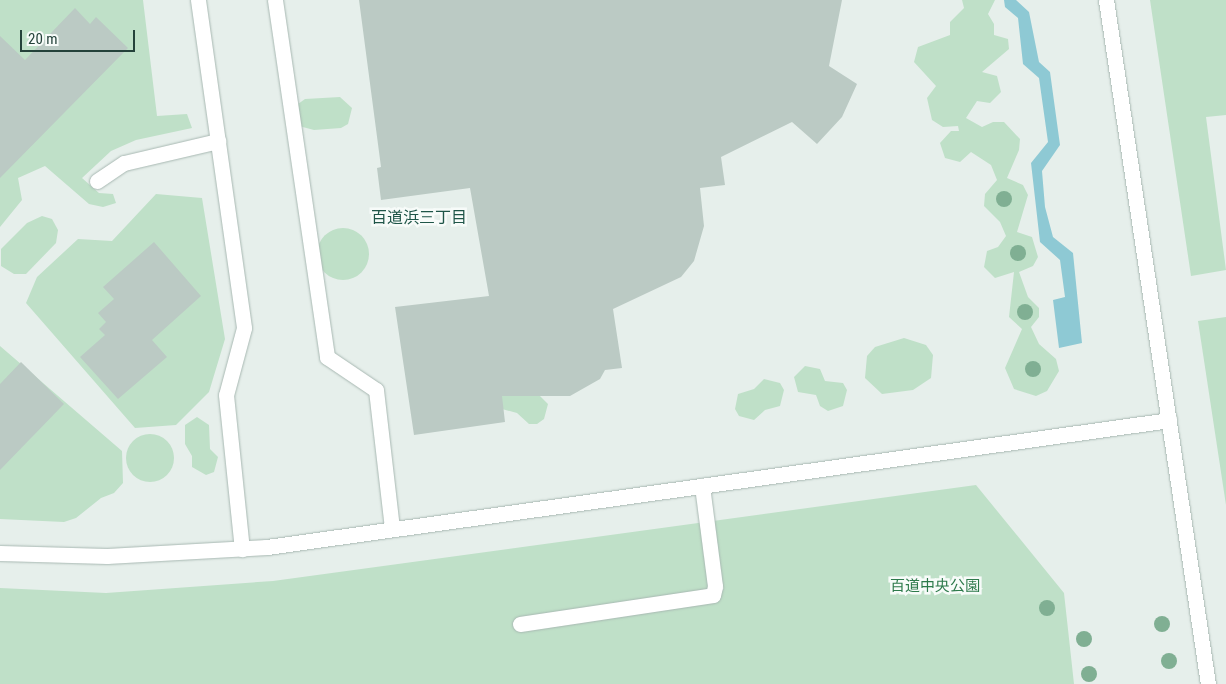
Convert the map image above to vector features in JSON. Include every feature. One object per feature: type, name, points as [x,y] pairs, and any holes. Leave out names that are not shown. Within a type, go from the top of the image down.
[{"type":"street","points":[[198,0],[244,328],[226,395],[242,549]]},
{"type":"street","points":[[275,0],[327,357],[376,390],[392,529]]},
{"type":"street","points":[[1106,0],[1208,684]]},
{"type":"street","points":[[97,181],[124,163],[218,141]]},
{"type":"street","points":[[0,554],[107,556],[242,549],[1169,420]]},
{"type":"street","points":[[520,624],[713,595],[716,586],[702,486]]},
{"type":"green space","points":[[0,0],[143,0],[157,116],[187,114],[192,128],[136,140],[111,151],[82,178],[99,193],[113,194],[116,203],[103,207],[89,204],[45,166],[18,178],[22,200],[0,227]]},
{"type":"green space","points":[[962,0],[995,0],[988,14],[994,24],[994,35],[1008,39],[1009,49],[982,72],[997,76],[1001,92],[990,103],[977,101],[966,118],[982,127],[993,122],[1004,122],[1020,139],[1019,150],[1007,178],[1023,185],[1028,195],[1017,232],[1032,237],[1038,257],[1033,266],[1019,272],[1028,297],[1039,308],[1039,317],[1031,327],[1039,344],[1056,359],[1059,371],[1047,391],[1036,396],[1014,389],[1005,368],[1022,329],[1009,317],[1014,272],[995,278],[984,267],[987,251],[998,247],[1006,236],[1000,222],[984,206],[985,194],[997,180],[991,165],[971,152],[960,162],[945,158],[940,143],[951,131],[959,131],[958,126],[943,127],[932,120],[927,98],[936,86],[914,62],[918,47],[950,35],[950,22],[964,8]]},
{"type":"green space","points":[[1150,0],[1226,0],[1226,115],[1206,117],[1226,270],[1191,276]]},
{"type":"green space","points":[[340,97],[352,108],[348,124],[341,128],[314,130],[299,126],[295,111],[298,104],[305,99]]},
{"type":"green space","points":[[156,194],[202,198],[225,339],[209,392],[176,425],[135,428],[26,303],[37,277],[78,239],[112,241]]},
{"type":"green space","points":[[42,216],[52,219],[58,230],[56,243],[26,274],[14,274],[1,266],[1,249],[27,223]]},
{"type":"green space","points":[[338,228],[348,228],[357,232],[365,240],[369,254],[365,268],[357,276],[348,280],[338,280],[329,276],[321,268],[317,259],[317,249],[321,240],[329,232]]},
{"type":"green space","points":[[1226,317],[1226,505],[1198,321]]},
{"type":"green space","points":[[904,338],[926,345],[933,355],[931,378],[913,390],[882,394],[865,378],[867,356],[875,347]]},
{"type":"green space","points":[[0,346],[122,451],[123,483],[114,493],[101,498],[76,518],[64,522],[0,519]]},
{"type":"green space","points":[[805,366],[820,369],[825,381],[843,383],[847,390],[843,406],[828,411],[820,406],[816,395],[798,392],[794,377]]},
{"type":"green space","points":[[764,379],[780,383],[784,390],[780,406],[765,410],[754,420],[739,416],[735,409],[738,394],[754,389]]},
{"type":"green space","points":[[536,392],[548,404],[544,419],[537,424],[529,424],[517,413],[502,409],[498,394]]},
{"type":"green space","points":[[197,417],[209,425],[210,449],[218,457],[214,472],[206,475],[192,467],[192,456],[185,444],[185,425]]},
{"type":"green space","points":[[150,434],[159,436],[167,441],[172,449],[174,458],[172,467],[167,475],[159,480],[150,482],[141,480],[133,475],[128,467],[126,458],[128,449],[133,441],[141,436]]},
{"type":"green space","name":"百道中央公園","points":[[976,485],[1064,593],[1074,684],[0,684],[0,588],[106,593],[273,581]]},
{"type":"water","points":[[1004,0],[1016,0],[1029,12],[1039,62],[1050,72],[1060,145],[1042,171],[1045,207],[1053,237],[1073,253],[1082,343],[1059,348],[1053,300],[1065,297],[1060,260],[1040,242],[1031,163],[1048,142],[1039,78],[1023,64],[1018,18],[1005,7]]},
{"type":"building","points":[[359,0],[842,0],[829,66],[857,84],[842,117],[817,144],[792,122],[721,157],[725,185],[700,188],[704,226],[694,261],[681,277],[613,309],[622,368],[605,370],[600,379],[570,396],[502,396],[505,422],[414,435],[395,307],[489,296],[470,188],[381,200],[377,168],[381,167]]},
{"type":"building","points":[[75,8],[90,24],[96,17],[128,48],[0,178],[0,36],[25,60]]},
{"type":"building","points":[[154,242],[201,296],[152,340],[167,357],[118,399],[80,357],[105,335],[99,329],[106,322],[98,313],[114,299],[103,287]]},
{"type":"building","points":[[21,362],[64,404],[0,470],[0,384]]},
{"type":"district","name":"百道浜三丁目","points":[[419,218]]}]
